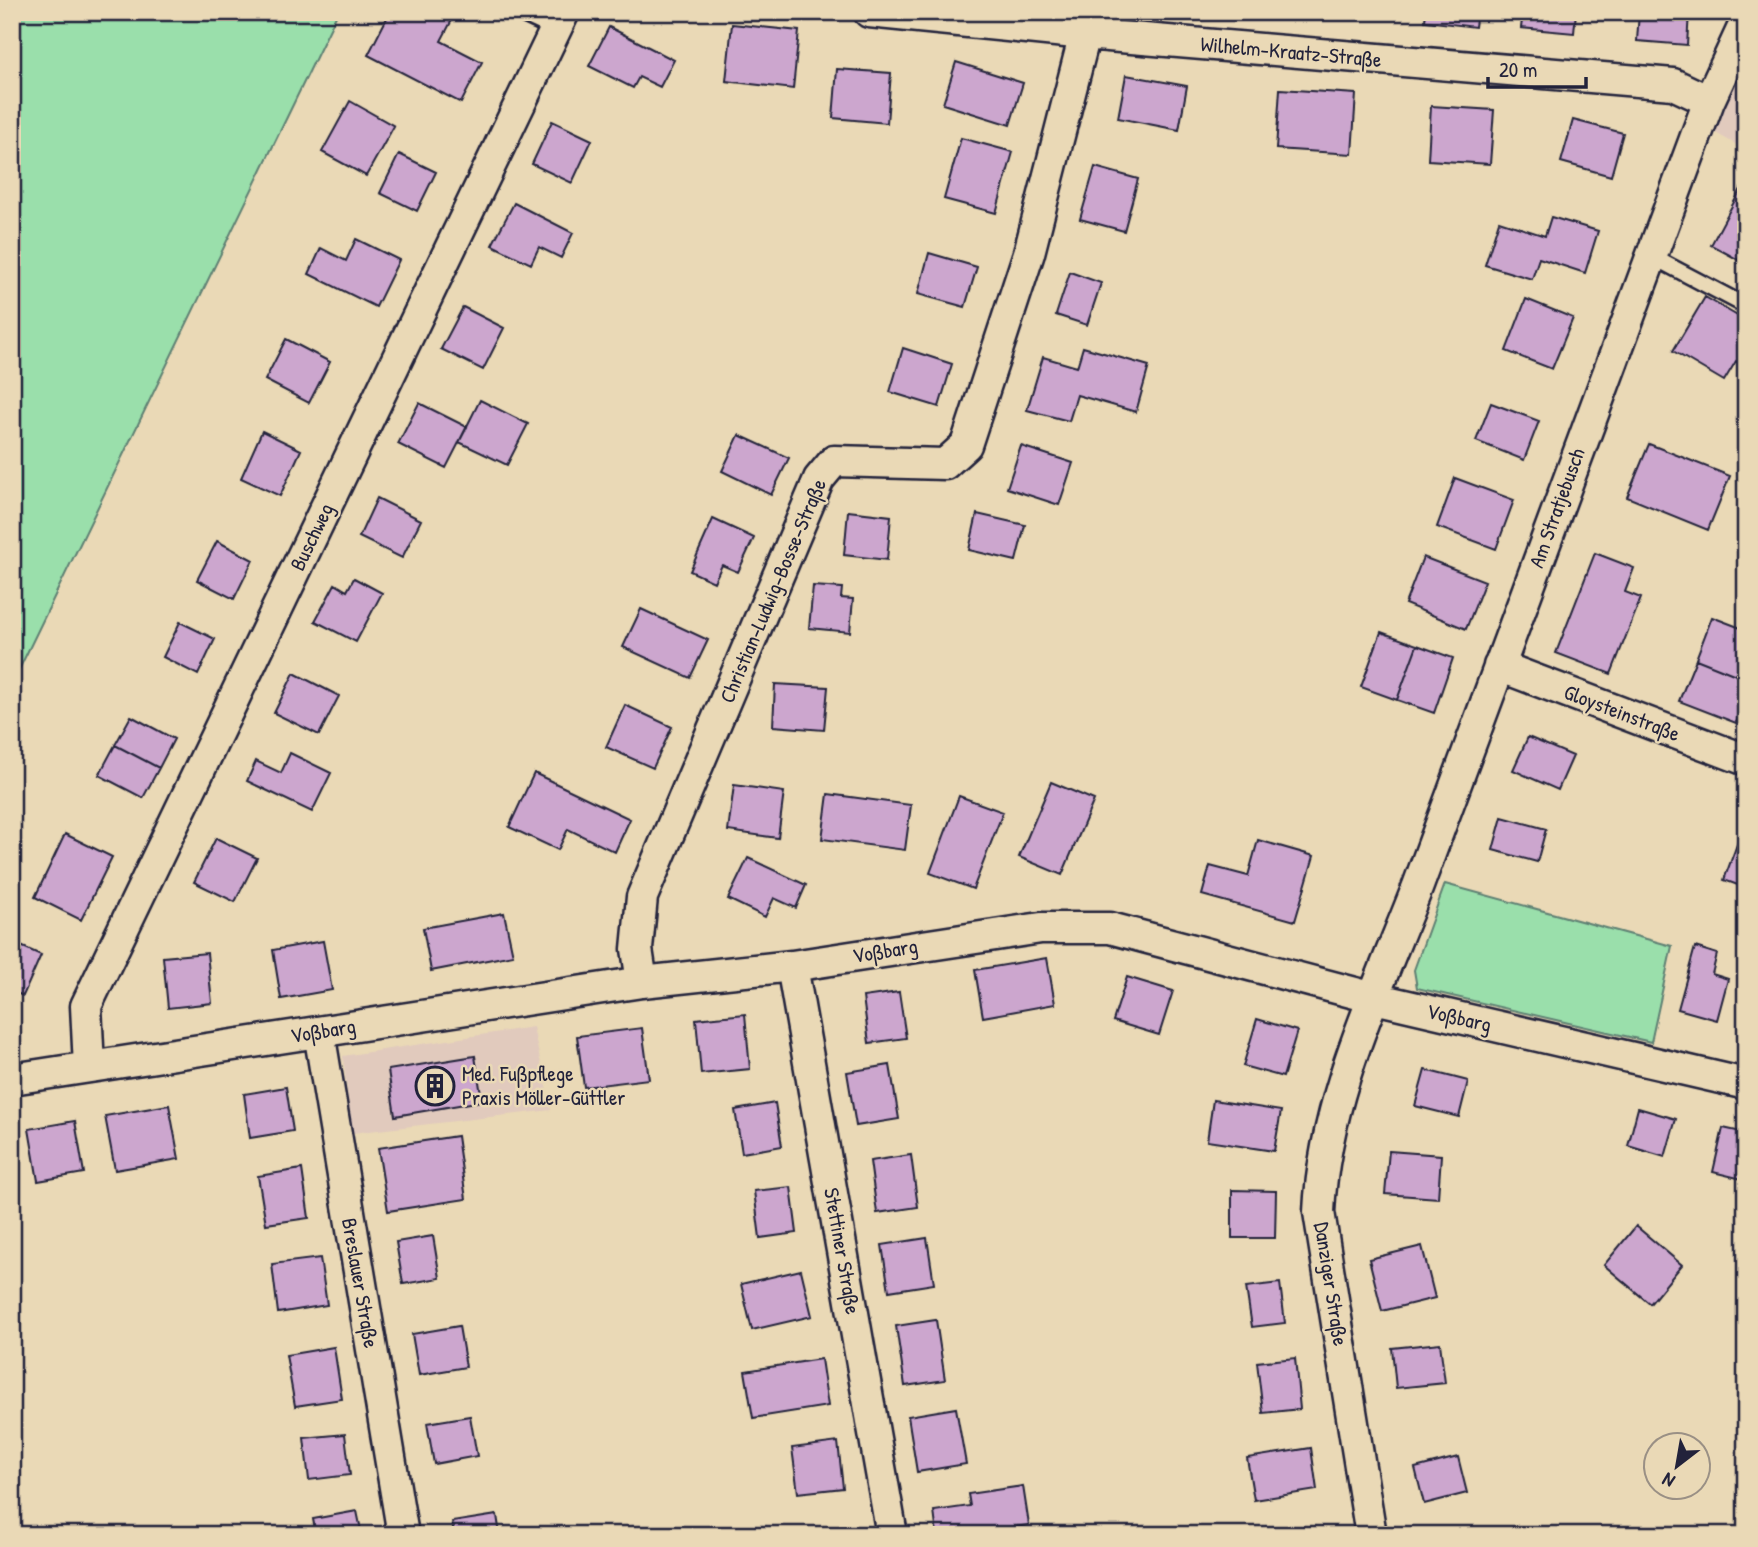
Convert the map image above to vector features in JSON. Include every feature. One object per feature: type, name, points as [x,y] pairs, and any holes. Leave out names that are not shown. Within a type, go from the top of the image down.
[{"type":"street","name":"Wilhelm-Kraatz-Straße","points":[[869,12],[1085,34],[1673,85],[1709,101]]},
{"type":"street","name":"Buschweg","points":[[89,1067],[86,1006],[560,21]]},
{"type":"street","name":"Am Stratjebusch","points":[[1374,998],[1709,101],[1746,21]]},
{"type":"street","name":"Christian-Ludwig-Bosse-Straße","points":[[642,982],[637,949],[642,897],[819,479],[834,461],[945,464],[966,445],[1029,253],[1085,34]]},
{"type":"street","name":"Gloysteinstraße","points":[[1499,666],[1746,760]]},
{"type":"street","name":"Voßbarg","points":[[12,1079],[642,982],[792,967],[1041,928],[1110,928],[1374,998],[1746,1084]]},
{"type":"street","name":"Stettiner Straße","points":[[792,967],[892,1535]]},
{"type":"street","name":"Danziger Straße","points":[[1371,1535],[1319,1212],[1321,1168],[1332,1118],[1374,998]]},
{"type":"street","name":"Breslauer Straße","points":[[319,1031],[403,1535]]},
{"type":"lane","points":[[517,12],[560,21]]},
{"type":"lane","points":[[1651,256],[1746,306]]},
{"type":"shaded area","points":[[1746,58],[1746,150],[1712,131]]},
{"type":"shaded area","points":[[533,1027],[551,1110],[352,1133],[343,1056]]},
{"type":"green space","points":[[12,12],[338,12],[12,684]]},
{"type":"green space","points":[[1445,884],[1672,946],[1651,1042],[1417,988],[1414,970]]},
{"type":"building","points":[[390,12],[433,12],[451,22],[441,41],[482,62],[461,103],[368,55]]},
{"type":"building","points":[[1426,12],[1477,12],[1475,27],[1425,21]]},
{"type":"building","points":[[1523,12],[1576,12],[1574,33],[1521,28]]},
{"type":"building","points":[[1639,12],[1689,12],[1687,45],[1637,41]]},
{"type":"building","points":[[732,24],[799,31],[793,89],[726,81]]},
{"type":"building","points":[[609,27],[674,60],[660,87],[639,77],[633,88],[589,66]]},
{"type":"building","points":[[956,62],[1023,83],[1010,125],[943,104]]},
{"type":"building","points":[[837,69],[891,73],[887,123],[833,118]]},
{"type":"building","points":[[1126,75],[1187,86],[1179,130],[1118,118]]},
{"type":"building","points":[[1280,89],[1356,94],[1352,154],[1276,149]]},
{"type":"building","points":[[350,101],[394,126],[366,176],[322,152]]},
{"type":"building","points":[[1431,106],[1494,110],[1490,164],[1428,160]]},
{"type":"building","points":[[1573,120],[1623,133],[1611,176],[1561,162]]},
{"type":"building","points":[[552,121],[592,140],[572,183],[532,164]]},
{"type":"building","points":[[961,138],[1013,152],[996,213],[944,199]]},
{"type":"building","points":[[399,154],[436,172],[417,211],[380,193]]},
{"type":"building","points":[[1095,167],[1138,179],[1124,231],[1080,219]]},
{"type":"building","points":[[1742,187],[1746,189],[1746,264],[1711,245]]},
{"type":"building","points":[[514,203],[573,233],[561,258],[539,247],[531,264],[492,245]]},
{"type":"building","points":[[1551,217],[1598,231],[1585,273],[1539,258],[1532,279],[1485,265],[1499,221],[1545,236]]},
{"type":"building","points":[[356,239],[399,260],[376,307],[309,274],[321,248],[346,261]]},
{"type":"building","points":[[929,253],[977,267],[965,307],[918,294]]},
{"type":"building","points":[[1070,272],[1101,283],[1087,325],[1056,315]]},
{"type":"building","points":[[1705,297],[1746,321],[1746,360],[1743,365],[1736,361],[1724,381],[1673,351]]},
{"type":"building","points":[[1526,299],[1573,318],[1552,369],[1506,351]]},
{"type":"building","points":[[463,307],[504,328],[483,370],[441,349]]},
{"type":"building","points":[[286,339],[330,362],[309,403],[265,380]]},
{"type":"building","points":[[1083,347],[1149,366],[1136,412],[1077,395],[1069,421],[1027,410],[1043,357],[1077,367]]},
{"type":"building","points":[[903,348],[952,364],[939,407],[890,392]]},
{"type":"building","points":[[480,400],[528,424],[507,465],[459,442]]},
{"type":"building","points":[[419,403],[467,427],[446,468],[398,444]]},
{"type":"building","points":[[1491,403],[1539,421],[1524,460],[1476,441]]},
{"type":"building","points":[[262,431],[301,450],[280,496],[241,478]]},
{"type":"building","points":[[739,435],[789,458],[771,495],[722,471]]},
{"type":"building","points":[[1649,444],[1730,476],[1708,530],[1627,497]]},
{"type":"building","points":[[1021,446],[1073,463],[1059,505],[1007,488]]},
{"type":"building","points":[[1455,478],[1514,500],[1496,549],[1437,527]]},
{"type":"building","points":[[377,498],[421,520],[402,558],[359,537]]},
{"type":"building","points":[[848,511],[891,516],[887,560],[844,555]]},
{"type":"building","points":[[977,514],[1025,525],[1016,561],[969,550]]},
{"type":"building","points":[[713,519],[754,538],[738,572],[722,565],[714,582],[690,571]]},
{"type":"building","points":[[217,541],[253,560],[234,599],[197,580]]},
{"type":"building","points":[[1595,553],[1634,568],[1625,592],[1641,598],[1611,674],[1556,653]]},
{"type":"building","points":[[1423,557],[1485,581],[1466,629],[1405,604]]},
{"type":"building","points":[[354,578],[382,593],[356,642],[315,621],[335,584],[347,591]]},
{"type":"building","points":[[813,586],[842,588],[841,598],[853,599],[850,632],[809,628]]},
{"type":"building","points":[[641,609],[708,640],[690,678],[623,647]]},
{"type":"building","points":[[1712,617],[1746,630],[1746,679],[1696,659]]},
{"type":"building","points":[[180,622],[215,639],[198,675],[163,657]]},
{"type":"building","points":[[1381,632],[1417,645],[1397,700],[1361,687]]},
{"type":"building","points":[[1417,645],[1453,658],[1434,713],[1397,700]]},
{"type":"building","points":[[1696,659],[1746,679],[1746,698],[1736,723],[1679,701]]},
{"type":"building","points":[[294,673],[339,696],[319,735],[274,713]]},
{"type":"building","points":[[775,684],[828,687],[824,730],[773,726]]},
{"type":"building","points":[[625,705],[672,727],[653,768],[606,747]]},
{"type":"building","points":[[131,716],[174,739],[159,768],[115,745]]},
{"type":"building","points":[[1528,737],[1573,756],[1558,790],[1513,770]]},
{"type":"building","points":[[115,745],[159,768],[143,798],[99,775]]},
{"type":"building","points":[[290,753],[331,773],[312,812],[247,781],[256,761],[281,773]]},
{"type":"building","points":[[534,773],[630,819],[615,852],[568,829],[558,850],[509,827]]},
{"type":"building","points":[[1051,782],[1094,800],[1062,875],[1019,857]]},
{"type":"building","points":[[734,785],[784,792],[778,838],[728,831]]},
{"type":"building","points":[[828,794],[911,805],[905,850],[822,839]]},
{"type":"building","points":[[959,796],[1003,812],[973,889],[930,873]]},
{"type":"building","points":[[1502,817],[1546,829],[1537,862],[1493,850]]},
{"type":"building","points":[[1743,828],[1746,829],[1746,888],[1724,880]]},
{"type":"building","points":[[65,834],[112,857],[81,920],[35,897]]},
{"type":"building","points":[[216,838],[257,858],[235,902],[194,882]]},
{"type":"building","points":[[1258,840],[1314,856],[1295,921],[1202,895],[1210,866],[1248,876]]},
{"type":"building","points":[[748,858],[806,885],[796,908],[774,898],[765,917],[728,899]]},
{"type":"building","points":[[504,913],[513,955],[431,971],[423,928]]},
{"type":"building","points":[[323,941],[332,990],[281,999],[273,950]]},
{"type":"building","points":[[12,942],[41,955],[23,996],[12,991]]},
{"type":"building","points":[[1695,947],[1717,954],[1712,974],[1728,979],[1717,1020],[1678,1009]]},
{"type":"building","points":[[207,953],[212,1003],[168,1008],[163,957]]},
{"type":"building","points":[[1047,958],[1055,1004],[983,1017],[975,970]]},
{"type":"building","points":[[1127,977],[1173,991],[1159,1035],[1113,1021]]},
{"type":"building","points":[[899,992],[906,1038],[869,1043],[863,997]]},
{"type":"building","points":[[745,1014],[750,1069],[701,1074],[696,1019]]},
{"type":"building","points":[[1257,1019],[1297,1031],[1283,1077],[1243,1066]]},
{"type":"building","points":[[642,1028],[649,1079],[584,1087],[577,1036]]},
{"type":"building","name":"Med. Fußpflege Praxis Möller-Güttler","points":[[475,1056],[482,1101],[395,1116],[388,1070]]},
{"type":"building","points":[[890,1065],[899,1119],[856,1126],[847,1072]]},
{"type":"building","points":[[1425,1070],[1468,1081],[1459,1117],[1415,1106]]},
{"type":"building","points":[[286,1087],[293,1131],[250,1138],[244,1094]]},
{"type":"building","points":[[1213,1100],[1281,1111],[1274,1151],[1207,1141]]},
{"type":"building","points":[[775,1103],[782,1146],[742,1153],[735,1110]]},
{"type":"building","points":[[169,1105],[179,1159],[115,1170],[105,1116]]},
{"type":"building","points":[[1638,1108],[1676,1119],[1665,1157],[1628,1146]]},
{"type":"building","points":[[75,1121],[84,1173],[38,1181],[29,1129]]},
{"type":"building","points":[[1723,1128],[1746,1133],[1746,1180],[1713,1172]]},
{"type":"building","points":[[457,1136],[466,1199],[388,1211],[378,1148]]},
{"type":"building","points":[[1389,1151],[1441,1155],[1438,1198],[1385,1194]]},
{"type":"building","points":[[911,1155],[918,1207],[877,1213],[870,1161]]},
{"type":"building","points":[[302,1169],[309,1218],[266,1224],[258,1176]]},
{"type":"building","points":[[791,1187],[797,1233],[760,1238],[754,1191]]},
{"type":"building","points":[[1232,1190],[1276,1191],[1275,1238],[1232,1238]]},
{"type":"building","points":[[1636,1226],[1682,1265],[1650,1304],[1604,1265]]},
{"type":"building","points":[[433,1236],[440,1278],[403,1284],[396,1242]]},
{"type":"building","points":[[927,1238],[934,1284],[889,1291],[882,1245]]},
{"type":"building","points":[[1422,1246],[1435,1298],[1382,1311],[1369,1259]]},
{"type":"building","points":[[320,1258],[327,1305],[278,1313],[272,1264]]},
{"type":"building","points":[[801,1270],[812,1316],[752,1330],[741,1284]]},
{"type":"building","points":[[1280,1283],[1285,1323],[1252,1327],[1246,1287]]},
{"type":"building","points":[[936,1320],[945,1380],[905,1386],[896,1326]]},
{"type":"building","points":[[459,1326],[466,1367],[419,1375],[412,1334]]},
{"type":"building","points":[[1440,1343],[1445,1383],[1396,1388],[1392,1348]]},
{"type":"building","points":[[334,1347],[342,1399],[295,1406],[286,1355]]},
{"type":"building","points":[[1295,1358],[1300,1409],[1263,1413],[1257,1362]]},
{"type":"building","points":[[821,1359],[828,1406],[753,1418],[745,1371]]},
{"type":"building","points":[[956,1408],[966,1464],[917,1472],[908,1416]]},
{"type":"building","points":[[470,1416],[477,1456],[434,1464],[427,1423]]},
{"type":"building","points":[[345,1434],[350,1475],[309,1480],[304,1438]]},
{"type":"building","points":[[838,1442],[843,1488],[798,1493],[792,1448]]},
{"type":"building","points":[[1311,1448],[1317,1490],[1254,1500],[1247,1458]]},
{"type":"building","points":[[1458,1457],[1467,1493],[1424,1504],[1415,1468]]},
{"type":"building","points":[[1023,1486],[1029,1525],[978,1532],[978,1535],[937,1535],[934,1511],[970,1506],[968,1494]]},
{"type":"building","points":[[357,1511],[362,1535],[316,1535],[313,1519]]},
{"type":"building","points":[[497,1515],[500,1535],[454,1535],[452,1522]]},
{"type":"place","name":"Med. Fußpflege Praxis Möller-Güttler","points":[[435,1086]]}]
